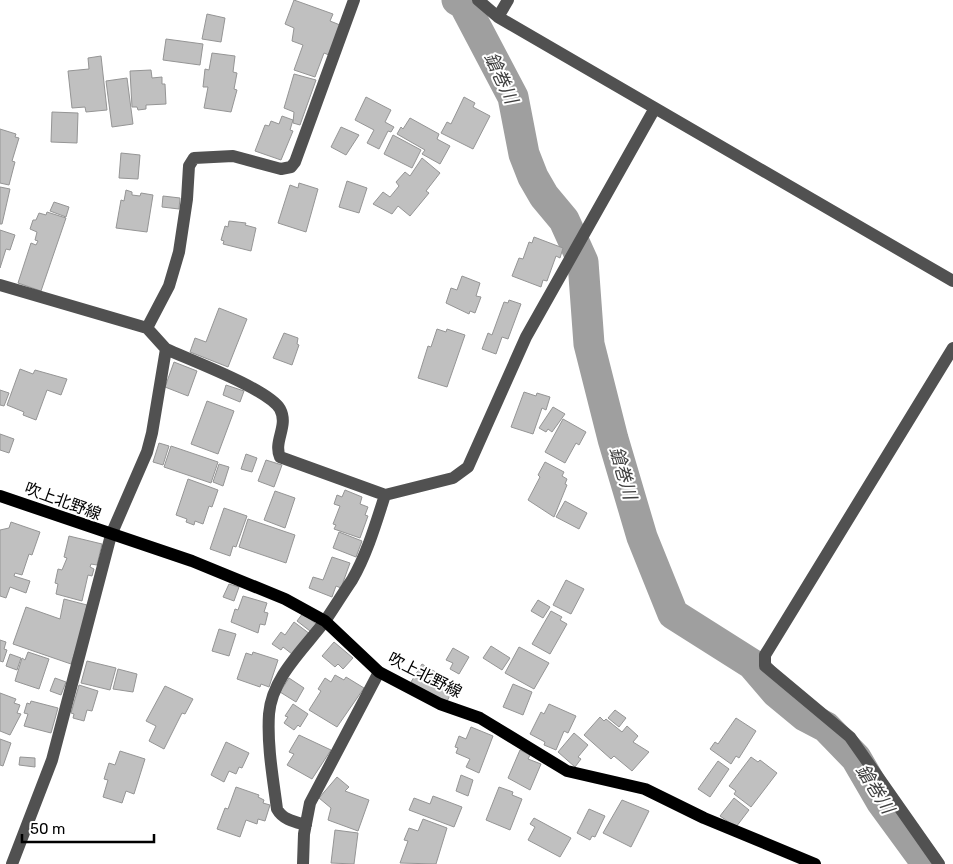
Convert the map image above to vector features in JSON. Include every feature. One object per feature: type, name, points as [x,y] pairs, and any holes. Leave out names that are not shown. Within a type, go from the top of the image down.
[{"type":"main road","name":"吹上北野線","points":[[0,496],[200,565],[285,599],[325,621],[379,672],[440,704],[480,718],[567,771],[645,789],[704,818],[814,864]]},
{"type":"street","points":[[148,328],[169,286],[179,252],[187,199],[189,166],[194,158],[232,156],[281,169],[290,167],[295,162],[354,0]]},
{"type":"street","points":[[478,0],[498,17],[953,282]]},
{"type":"street","points":[[498,17],[508,0]]},
{"type":"street","points":[[0,286],[148,328],[166,349],[267,395],[280,410],[284,423],[276,449],[280,457],[385,494],[453,478],[468,467],[526,337],[654,108]]},
{"type":"street","points":[[939,864],[850,737],[765,666],[765,656],[953,348]]},
{"type":"street","points":[[12,864],[52,760],[110,535],[147,452],[166,349]]},
{"type":"street","points":[[306,825],[287,819],[280,815],[277,809],[270,754],[269,713],[275,690],[284,673],[325,621],[353,578],[375,526],[385,494]]},
{"type":"street","points":[[303,864],[310,803],[379,672]]},
{"type":"building","points":[[294,0],[333,14],[330,21],[340,25],[329,55],[324,53],[315,77],[294,70],[303,45],[292,41],[294,28],[285,24]]},
{"type":"building","points":[[207,14],[225,18],[221,42],[202,39]]},
{"type":"building","points":[[166,39],[203,44],[200,65],[163,60]]},
{"type":"building","points":[[212,53],[235,56],[233,72],[237,73],[234,89],[237,90],[231,112],[204,108],[208,87],[203,87],[205,69],[209,70]]},
{"type":"building","points":[[101,56],[107,110],[86,112],[85,107],[72,108],[68,71],[89,69],[88,58]]},
{"type":"building","points":[[151,70],[152,78],[162,77],[162,84],[165,84],[166,104],[146,105],[146,109],[138,110],[137,107],[132,107],[130,71]]},
{"type":"building","points":[[294,74],[316,80],[300,125],[293,123],[294,112],[284,108]]},
{"type":"building","points":[[127,78],[133,124],[112,127],[106,81]]},
{"type":"building","points":[[366,97],[391,110],[385,122],[394,127],[391,132],[388,131],[379,149],[367,143],[374,130],[355,120]]},
{"type":"building","points":[[464,97],[475,103],[473,107],[490,116],[473,149],[441,133],[447,122],[451,124]]},
{"type":"building","points":[[52,112],[78,113],[77,143],[51,142]]},
{"type":"building","points":[[282,116],[293,120],[290,130],[293,131],[281,160],[255,151],[265,125],[269,126],[271,121],[279,124]]},
{"type":"building","points":[[410,118],[439,134],[437,139],[450,146],[440,164],[422,154],[425,150],[397,134],[401,127],[403,129]]},
{"type":"building","points":[[341,127],[359,135],[346,155],[331,147]]},
{"type":"building","points":[[0,129],[16,134],[15,137],[19,138],[12,161],[15,162],[9,185],[0,183]]},
{"type":"building","points":[[393,135],[421,150],[412,168],[384,154]]},
{"type":"building","points":[[121,153],[140,155],[138,179],[119,178]]},
{"type":"building","points":[[422,158],[440,173],[426,191],[429,193],[410,216],[398,206],[392,214],[373,204],[383,192],[390,197],[399,186],[396,182],[405,172],[410,176]]},
{"type":"building","points":[[347,181],[367,188],[359,213],[339,207]]},
{"type":"building","points":[[299,183],[318,189],[306,232],[278,223],[290,185],[298,188]]},
{"type":"building","points":[[0,187],[10,189],[2,224],[0,224]]},
{"type":"building","points":[[126,190],[132,192],[132,195],[140,196],[141,193],[153,195],[147,232],[116,228],[121,200],[124,201]]},
{"type":"building","points":[[163,196],[180,198],[179,209],[162,207]]},
{"type":"building","points":[[54,202],[69,207],[66,217],[50,211]]},
{"type":"building","points":[[47,212],[66,218],[41,291],[18,283],[31,243],[36,245],[38,241],[35,240],[37,232],[30,229],[33,220],[36,220],[39,213],[46,215]]},
{"type":"building","points":[[229,221],[246,223],[245,225],[256,228],[251,251],[223,244],[224,241],[221,240],[225,226],[228,227]]},
{"type":"building","points":[[0,230],[15,235],[10,250],[6,249],[0,268]]},
{"type":"building","points":[[534,237],[563,248],[560,258],[556,256],[547,281],[543,280],[541,287],[512,276],[519,258],[523,259],[529,242],[532,243]]},
{"type":"building","points":[[462,276],[480,283],[476,296],[481,297],[475,313],[470,311],[469,314],[446,303],[451,288],[457,290]]},
{"type":"building","points":[[509,300],[521,304],[508,339],[502,337],[496,354],[482,349],[488,333],[492,335],[504,302],[508,303]]},
{"type":"building","points":[[219,308],[247,319],[228,367],[190,352],[195,338],[206,342]]},
{"type":"building","points":[[437,329],[446,332],[447,329],[465,335],[447,387],[418,378],[428,346],[431,347]]},
{"type":"building","points":[[284,333],[298,338],[297,344],[299,345],[292,365],[273,358]]},
{"type":"building","points":[[174,362],[197,371],[188,396],[165,387]]},
{"type":"building","points":[[20,369],[33,374],[35,370],[67,379],[61,395],[47,390],[36,420],[23,415],[24,412],[7,405]]},
{"type":"building","points":[[226,385],[244,391],[240,402],[223,395]]},
{"type":"building","points":[[0,390],[9,393],[4,406],[0,405]]},
{"type":"building","points":[[524,392],[536,396],[537,393],[550,397],[546,410],[542,408],[533,434],[511,427]]},
{"type":"building","points":[[207,401],[234,411],[218,454],[191,444]]},
{"type":"building","points":[[553,407],[565,414],[552,432],[548,429],[546,432],[539,428]]},
{"type":"building","points":[[563,419],[586,432],[579,445],[576,443],[565,463],[545,452]]},
{"type":"building","points":[[0,434],[14,439],[9,453],[0,450]]},
{"type":"building","points":[[159,443],[169,446],[163,465],[153,462]]},
{"type":"building","points":[[171,446],[218,462],[211,483],[164,467]]},
{"type":"building","points":[[246,454],[257,458],[252,472],[241,469]]},
{"type":"building","points":[[266,460],[282,465],[274,487],[258,481]]},
{"type":"building","points":[[545,462],[564,472],[562,476],[567,479],[565,484],[567,485],[554,517],[528,500],[540,477],[538,475]]},
{"type":"building","points":[[219,464],[229,467],[223,486],[213,482]]},
{"type":"building","points":[[188,479],[218,490],[212,507],[209,506],[203,524],[195,521],[194,525],[186,522],[187,519],[176,515]]},
{"type":"building","points":[[345,490],[362,497],[360,504],[368,507],[365,515],[368,516],[360,538],[334,529],[336,525],[333,524],[340,506],[334,504],[337,495],[342,497]]},
{"type":"building","points":[[275,491],[295,498],[285,528],[264,520]]},
{"type":"building","points":[[565,501],[587,513],[579,529],[556,517]]},
{"type":"building","points":[[224,508],[247,516],[236,547],[233,546],[230,556],[210,549]]},
{"type":"building","points":[[248,519],[295,535],[286,563],[239,547]]},
{"type":"building","points":[[11,522],[40,532],[32,555],[29,554],[22,575],[15,573],[14,576],[30,581],[26,593],[10,587],[6,598],[0,596],[0,530],[9,528]]},
{"type":"building","points":[[339,532],[362,541],[356,557],[333,548]]},
{"type":"building","points":[[69,536],[102,544],[97,565],[91,564],[90,567],[94,569],[92,576],[88,575],[82,601],[56,594],[58,584],[55,583],[58,569],[62,570],[67,558],[64,557]]},
{"type":"building","points":[[332,557],[350,563],[341,588],[336,586],[332,597],[309,588],[313,577],[323,580]]},
{"type":"building","points":[[566,580],[584,589],[571,614],[553,605]]},
{"type":"building","points":[[229,584],[239,587],[234,601],[223,597]]},
{"type":"building","points":[[243,596],[267,603],[264,612],[268,613],[265,625],[260,624],[258,633],[231,622],[235,609],[238,610]]},
{"type":"building","points":[[64,599],[87,605],[80,637],[71,664],[13,644],[26,607],[60,619]]},
{"type":"building","points":[[538,600],[550,607],[543,618],[531,611]]},
{"type":"building","points":[[551,611],[562,617],[560,620],[567,624],[550,654],[532,644]]},
{"type":"building","points":[[303,613],[316,624],[310,631],[297,621]]},
{"type":"building","points":[[294,622],[310,634],[292,654],[283,647],[281,650],[272,644],[281,632],[285,635]]},
{"type":"building","points":[[219,629],[236,634],[229,656],[212,651]]},
{"type":"building","points":[[0,640],[6,642],[4,649],[7,650],[3,662],[0,661]]},
{"type":"building","points":[[334,642],[353,658],[343,669],[338,664],[335,667],[322,656]]},
{"type":"building","points":[[491,646],[510,658],[502,670],[483,658]]},
{"type":"building","points":[[519,647],[549,663],[534,689],[505,673]]},
{"type":"building","points":[[453,648],[469,657],[459,674],[450,669],[453,663],[446,660]]},
{"type":"building","points":[[28,652],[49,659],[39,689],[15,681],[22,658],[25,660]]},
{"type":"building","points":[[253,652],[278,660],[269,687],[261,684],[260,687],[237,679],[246,653],[252,655]]},
{"type":"building","points":[[10,654],[21,658],[17,670],[6,666]]},
{"type":"building","points":[[87,661],[116,668],[110,690],[81,683]]},
{"type":"building","points":[[422,664],[456,684],[446,703],[411,682]]},
{"type":"building","points":[[118,669],[137,674],[133,692],[113,689]]},
{"type":"building","points":[[335,675],[344,680],[346,677],[364,688],[337,727],[309,710],[321,691],[318,689],[325,678],[331,682]]},
{"type":"building","points":[[55,678],[66,682],[61,695],[50,691]]},
{"type":"building","points":[[289,678],[304,688],[296,702],[280,692]]},
{"type":"building","points":[[513,684],[532,692],[523,715],[503,707]]},
{"type":"building","points":[[79,685],[98,691],[92,711],[87,710],[84,721],[73,718],[74,714],[71,713]]},
{"type":"building","points":[[165,686],[193,699],[185,714],[182,713],[164,749],[149,741],[156,726],[146,721]]},
{"type":"building","points":[[0,693],[16,699],[14,703],[20,705],[17,713],[21,714],[10,735],[0,731]]},
{"type":"building","points":[[31,701],[58,708],[51,733],[24,726],[28,714],[24,713],[27,703],[30,704]]},
{"type":"building","points":[[293,704],[308,714],[300,727],[298,725],[294,730],[284,723],[288,717],[285,716]]},
{"type":"building","points":[[549,704],[576,716],[568,733],[564,731],[556,750],[544,745],[545,742],[530,734],[541,712],[544,714]]},
{"type":"building","points":[[615,710],[626,718],[619,727],[608,718]]},
{"type":"building","points":[[600,717],[604,721],[606,719],[622,732],[627,726],[638,736],[633,742],[649,752],[632,771],[614,756],[611,759],[584,735]]},
{"type":"building","points":[[736,718],[756,731],[739,758],[736,756],[731,764],[710,749],[715,742],[718,744]]},
{"type":"building","points":[[471,727],[493,736],[479,773],[466,767],[470,759],[456,753],[458,748],[455,747],[459,736],[466,739]]},
{"type":"building","points":[[574,733],[588,745],[578,757],[581,759],[575,767],[558,752]]},
{"type":"building","points":[[299,735],[331,750],[312,779],[287,765],[294,754],[289,752]]},
{"type":"building","points":[[0,739],[11,743],[3,766],[0,765]]},
{"type":"building","points":[[226,742],[249,753],[242,768],[239,767],[236,774],[229,771],[224,782],[211,775]]},
{"type":"building","points":[[520,750],[530,755],[528,759],[541,764],[530,790],[508,778]]},
{"type":"building","points":[[120,751],[145,759],[134,794],[126,791],[122,803],[103,797],[108,780],[104,779],[109,763],[115,765]]},
{"type":"building","points":[[20,757],[35,758],[35,767],[19,765]]},
{"type":"building","points":[[751,757],[758,762],[760,760],[777,773],[751,807],[734,794],[736,791],[729,786]]},
{"type":"building","points":[[718,761],[729,769],[710,797],[698,789]]},
{"type":"building","points":[[461,775],[473,780],[468,796],[456,791]]},
{"type":"building","points":[[337,777],[349,787],[345,791],[369,800],[358,831],[328,820],[331,808],[319,798]]},
{"type":"building","points":[[236,787],[259,795],[258,797],[264,800],[263,803],[270,805],[265,821],[258,819],[257,824],[246,820],[240,837],[217,829],[225,808],[228,809]]},
{"type":"building","points":[[499,787],[513,792],[512,795],[522,799],[510,830],[486,820]]},
{"type":"building","points":[[433,796],[462,807],[454,827],[409,810],[414,798],[430,804]]},
{"type":"building","points":[[734,798],[749,810],[736,827],[720,816]]},
{"type":"building","points":[[622,800],[649,811],[631,847],[603,833]]},
{"type":"building","points":[[589,809],[605,816],[595,837],[592,836],[590,840],[577,833]]},
{"type":"building","points":[[534,818],[571,838],[560,857],[528,840],[535,827],[530,824]]},
{"type":"building","points":[[423,819],[447,828],[436,864],[400,863],[408,841],[404,840],[409,828],[418,831]]},
{"type":"building","points":[[335,830],[358,833],[354,864],[331,863]]},
{"type":"waterway","name":"鎗巻川","points":[[457,0],[464,4],[513,97],[524,154],[533,177],[544,196],[564,220],[583,262],[589,344],[613,439],[642,537],[673,614],[752,664],[776,692],[805,716],[826,727],[856,758],[881,801],[927,864]]}]
